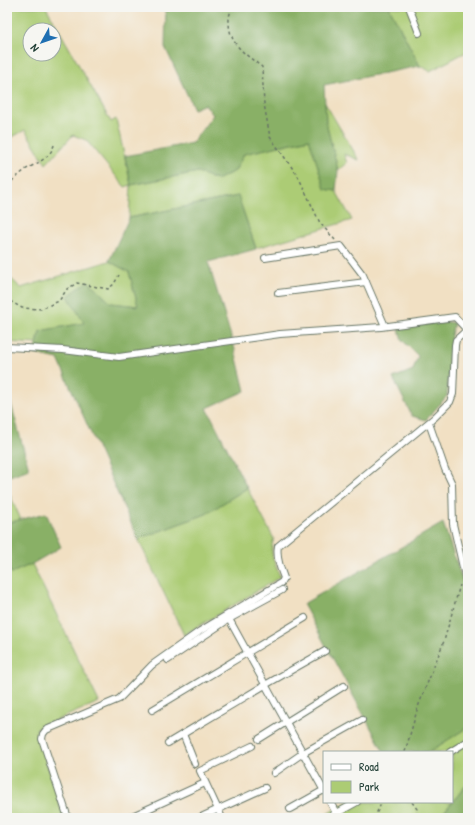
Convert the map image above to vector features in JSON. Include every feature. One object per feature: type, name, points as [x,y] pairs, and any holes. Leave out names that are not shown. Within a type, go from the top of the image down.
[{"type":"street","points":[[409,7],[420,33]]},
{"type":"street","points":[[264,258],[341,246],[363,275],[385,326]]},
{"type":"street","points":[[278,293],[366,282]]},
{"type":"street","points":[[7,347],[63,350],[119,357],[280,334],[385,326],[455,317],[468,331],[456,340],[453,394],[450,402],[429,423],[278,546],[277,552],[280,569],[284,578],[282,582],[200,631],[152,665],[119,699],[46,730],[42,738],[68,818]]},
{"type":"street","points":[[429,423],[445,469],[452,484],[453,524],[468,589]]},
{"type":"street","points":[[168,660],[229,620],[282,590]]},
{"type":"street","points":[[152,710],[305,618]]},
{"type":"street","points":[[229,620],[323,788]]},
{"type":"street","points":[[168,744],[265,685],[325,651]]},
{"type":"street","points":[[259,739],[344,686]]},
{"type":"street","points":[[274,772],[362,720]]},
{"type":"street","points":[[183,734],[195,764]]},
{"type":"street","points":[[452,751],[468,741]]},
{"type":"street","points":[[222,818],[200,771],[252,746]]},
{"type":"street","points":[[128,818],[205,783]]},
{"type":"street","points":[[199,818],[265,788]]},
{"type":"street","points":[[290,809],[323,791]]},
{"type":"street","points":[[331,803],[336,813]]},
{"type":"street","points":[[328,818],[355,803]]},
{"type":"path","points":[[232,7],[228,18],[231,38],[242,52],[262,67],[264,104],[270,137],[298,176],[320,223],[341,246]]},
{"type":"path","points":[[7,185],[26,170],[41,162],[52,150],[54,145]]},
{"type":"path","points":[[7,223],[10,233],[7,253]]},
{"type":"path","points":[[7,296],[10,300],[22,308],[41,309],[59,301],[67,289],[77,284],[108,289],[114,284],[119,275]]},
{"type":"path","points":[[405,751],[418,707],[444,641],[464,574]]},
{"type":"path","points":[[374,818],[382,803]]},
{"type":"path","points":[[413,803],[417,809],[417,818]]},
{"type":"green space","points":[[7,7],[46,7],[54,22],[22,22],[22,62],[62,62],[62,35],[111,122],[116,119],[131,185],[125,187],[86,140],[73,135],[46,164],[25,130],[7,140]]},
{"type":"green space","points":[[166,7],[389,7],[420,66],[324,85],[326,123],[338,170],[336,191],[325,189],[309,139],[244,154],[235,171],[216,180],[198,172],[131,185],[125,156],[192,143],[213,115],[205,104],[194,109],[165,47]]},
{"type":"green space","points":[[389,7],[468,7],[468,51],[430,71],[420,66]]},
{"type":"green space","points":[[325,103],[359,160],[344,154],[347,163],[338,170],[326,123]]},
{"type":"green space","points":[[310,139],[325,189],[336,191],[352,220],[256,248],[238,196],[129,218],[131,185],[198,172],[216,180],[235,171],[244,154]]},
{"type":"green space","points":[[238,196],[256,249],[208,262],[234,346],[245,391],[207,408],[247,488],[206,514],[138,539],[58,359],[35,354],[40,331],[84,323],[68,296],[88,281],[111,303],[138,306],[129,272],[109,261],[129,218]]},
{"type":"green space","points":[[109,261],[129,272],[138,306],[111,303],[85,323],[40,331],[37,344],[7,342],[7,275],[21,288]]},
{"type":"green space","points":[[441,321],[454,323],[451,335],[447,396],[426,420],[412,416],[393,378],[413,370],[418,356],[402,340],[399,329]]},
{"type":"green space","points":[[7,389],[29,469],[7,477]]},
{"type":"green space","points":[[7,488],[21,520],[7,523]]},
{"type":"green space","points":[[247,488],[274,539],[272,544],[272,554],[280,577],[184,635],[138,539],[206,514]]},
{"type":"green space","points":[[46,513],[61,547],[32,564],[11,573],[7,565],[7,523]]},
{"type":"green space","points":[[443,523],[466,591],[468,608],[468,727],[431,751],[383,751],[303,604]]},
{"type":"green space","points":[[32,564],[99,702],[36,729],[64,818],[7,818],[7,565],[11,573]]},
{"type":"green space","points":[[468,727],[468,783],[453,801],[453,751],[431,751]]},
{"type":"green space","points":[[468,783],[468,818],[439,818],[453,803]]},
{"type":"green space","points":[[345,803],[451,803],[439,818],[320,818]]}]
